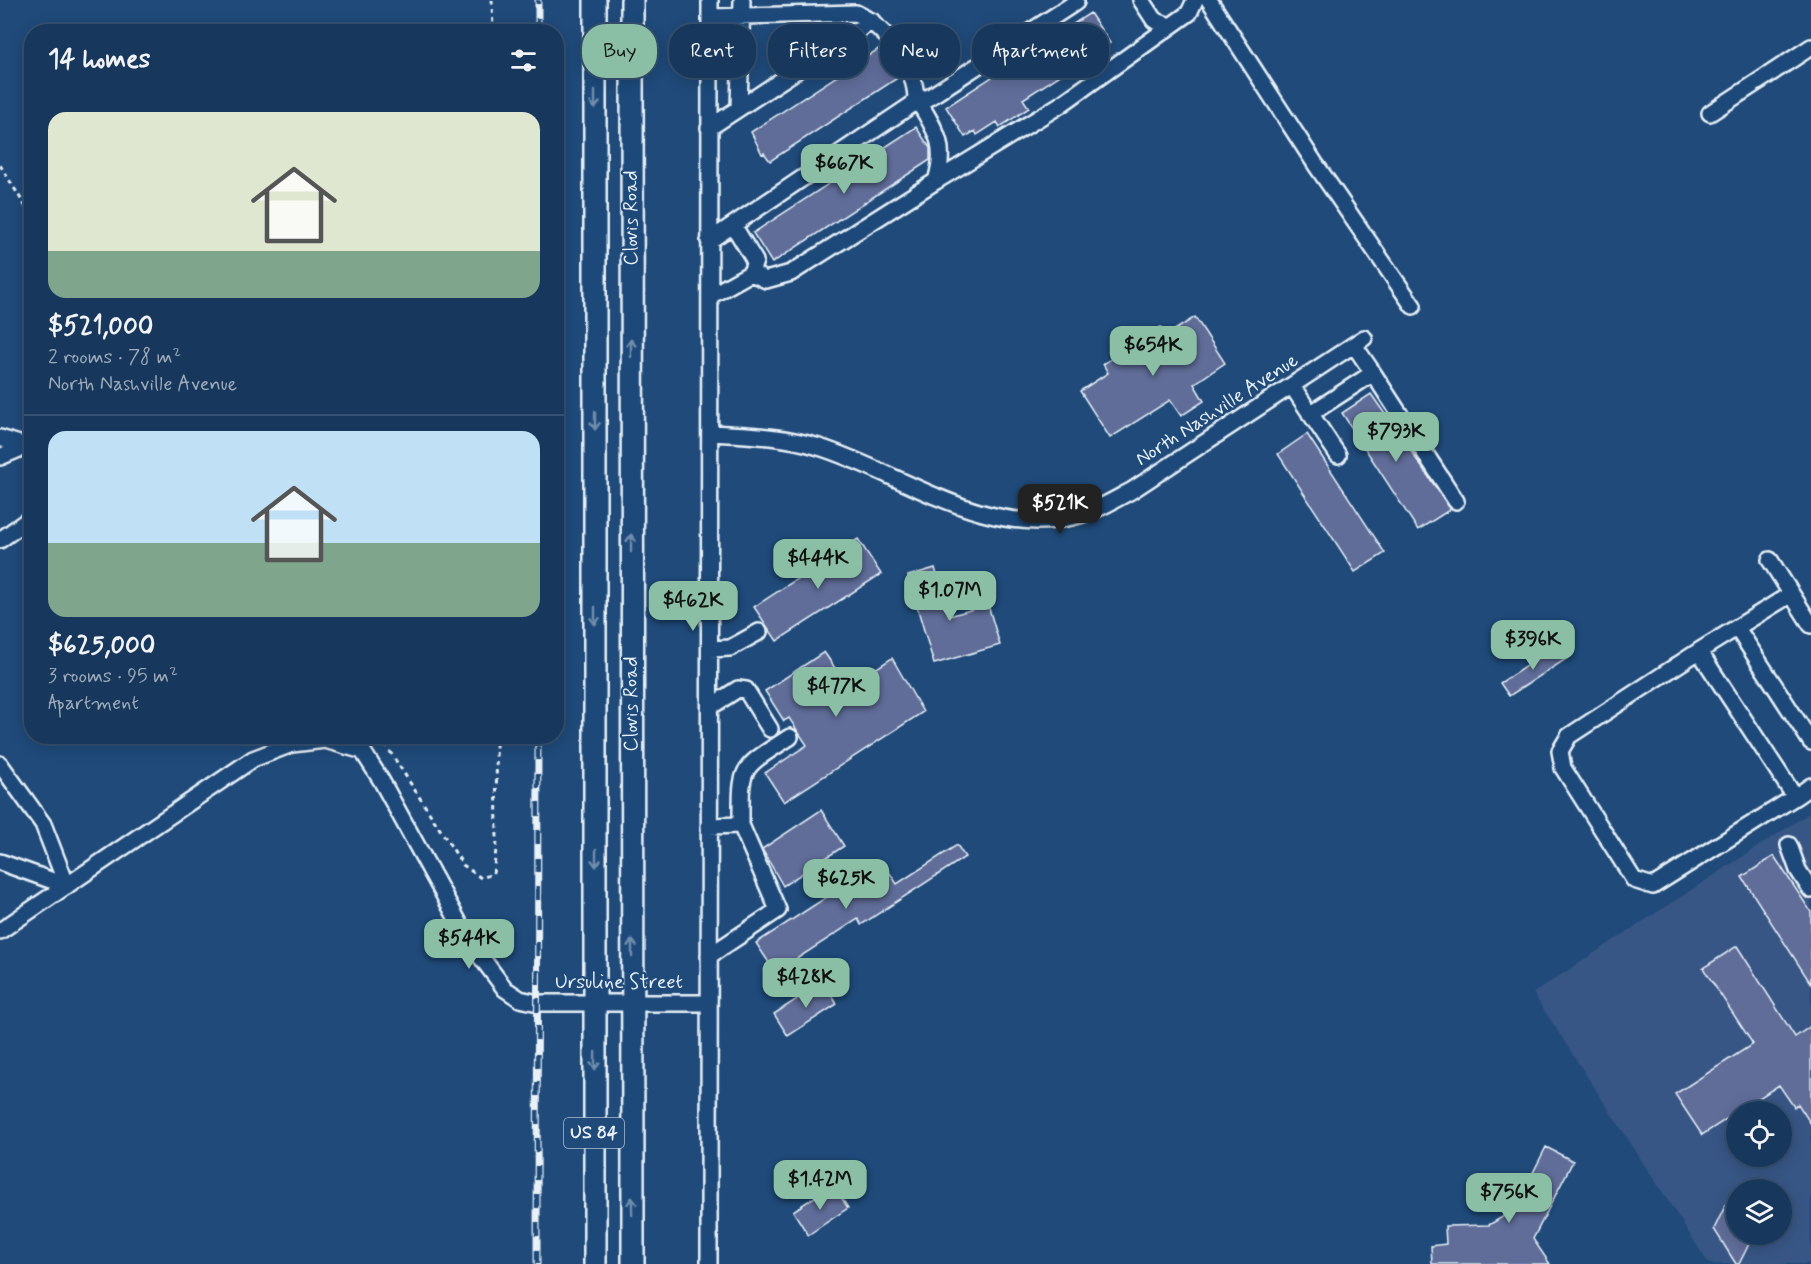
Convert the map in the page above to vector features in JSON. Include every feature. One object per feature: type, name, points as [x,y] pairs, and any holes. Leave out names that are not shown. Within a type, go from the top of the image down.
[{"type":"highway","name":"Clovis Road","points":[[595,0],[595,1264]]},
{"type":"highway","name":"Clovis Road","points":[[632,0],[633,1264]]},
{"type":"street","points":[[709,1264],[710,0]]},
{"type":"street","points":[[916,98],[928,98],[1076,2],[1075,0]]},
{"type":"street","points":[[1141,0],[1155,20],[1170,26]]},
{"type":"street","points":[[751,273],[766,280],[791,273],[1060,105],[1189,13],[1195,0]]},
{"type":"street","points":[[1209,0],[1316,165],[1413,306]]},
{"type":"street","points":[[710,17],[741,8],[849,11],[872,21],[884,32],[904,64],[916,98],[942,144],[942,156],[936,181]]},
{"type":"street","points":[[740,108],[741,8]]},
{"type":"street","points":[[709,128],[872,21]]},
{"type":"street","points":[[1710,113],[1811,47]]},
{"type":"street","points":[[709,241],[913,104],[916,98]]},
{"type":"street","points":[[710,296],[751,273],[755,261],[733,225]]},
{"type":"street","name":"North Nashville Avenue","points":[[710,433],[802,442],[821,447],[978,510],[998,516],[1052,520],[1072,518],[1102,507],[1131,491],[1359,341],[1371,370]]},
{"type":"street","points":[[1310,414],[1370,375],[1371,370]]},
{"type":"street","points":[[1371,370],[1456,501]]},
{"type":"street","points":[[1292,386],[1338,455]]},
{"type":"street","points":[[0,438],[24,445]]},
{"type":"street","points":[[0,457],[24,449]]},
{"type":"street","points":[[0,540],[24,523]]},
{"type":"street","points":[[1770,560],[1811,625]]},
{"type":"street","points":[[1791,594],[1569,736],[1560,752],[1563,768],[1634,880],[1653,886],[1811,786]]},
{"type":"street","points":[[1737,628],[1811,742]]},
{"type":"street","points":[[710,649],[730,648],[759,632]]},
{"type":"street","points":[[1699,651],[1795,797]]},
{"type":"street","points":[[710,707],[738,690],[746,690],[770,729]]},
{"type":"street","points":[[709,956],[778,910],[741,825],[744,771],[749,763],[789,737]]},
{"type":"street","points":[[0,931],[253,759],[292,744]]},
{"type":"street","points":[[339,744],[363,751]]},
{"type":"street","name":"Ursuline Street","points":[[358,744],[469,941],[505,989],[520,999],[538,1003],[709,1003]]},
{"type":"street","points":[[0,764],[43,824],[67,886]]},
{"type":"street","points":[[709,826],[741,825]]},
{"type":"street","points":[[1789,845],[1798,870],[1811,890]]},
{"type":"street","points":[[0,862],[67,886]]},
{"type":"path","points":[[492,0],[493,24]]},
{"type":"path","points":[[0,165],[24,204]]},
{"type":"path","points":[[385,744],[463,865],[481,878],[493,874],[497,842],[496,744]]},
{"type":"shaded area","points":[[1811,812],[1811,1264],[1709,1264],[1533,993]]},
{"type":"building","points":[[1090,13],[1097,24],[1073,24]]},
{"type":"building","points":[[880,48],[880,78],[897,78],[770,161],[764,153],[762,154],[751,132],[834,78],[868,78],[868,56]]},
{"type":"building","points":[[990,78],[1056,78],[1023,99],[1029,108],[1000,127],[997,122],[977,135],[975,131],[965,137],[946,107]]},
{"type":"building","points":[[916,127],[930,148],[930,160],[772,263],[753,233]]},
{"type":"building","points":[[1195,317],[1225,363],[1194,384],[1204,401],[1181,416],[1170,400],[1110,438],[1080,391],[1108,373],[1103,364],[1161,327],[1167,335]]},
{"type":"building","points":[[1371,394],[1451,509],[1418,530],[1342,413]]},
{"type":"building","points":[[1307,434],[1385,553],[1355,572],[1278,454]]},
{"type":"building","points":[[858,539],[881,574],[777,641],[754,607]]},
{"type":"building","points":[[935,568],[949,616],[988,605],[1000,645],[934,664],[908,576]]},
{"type":"building","points":[[1557,646],[1566,659],[1509,696],[1500,683]]},
{"type":"building","points":[[824,652],[848,687],[892,658],[923,712],[784,802],[765,773],[807,745],[789,718],[784,721],[765,691]]},
{"type":"building","points":[[821,810],[844,846],[783,886],[762,849]]},
{"type":"building","points":[[957,845],[965,857],[861,925],[858,919],[787,965],[790,971],[779,978],[756,943],[882,861],[897,884]]},
{"type":"building","points":[[1774,856],[1811,912],[1811,984],[1742,877]]},
{"type":"building","points":[[1737,946],[1795,1037],[1811,1026],[1811,1124],[1798,1104],[1794,1107],[1779,1085],[1754,1101],[1726,1101],[1726,1119],[1702,1135],[1675,1094],[1753,1044],[1703,968]]},
{"type":"building","points":[[823,982],[837,1004],[788,1036],[774,1014]]},
{"type":"building","points":[[1546,1147],[1573,1161],[1533,1239],[1550,1264],[1432,1264],[1431,1246],[1446,1244],[1445,1226],[1489,1225],[1514,1210]]},
{"type":"building","points":[[836,1189],[848,1208],[808,1235],[793,1211],[816,1196],[819,1200]]},
{"type":"building","points":[[1726,1204],[1726,1245],[1748,1245],[1739,1264],[1736,1264],[1714,1229]]},
{"type":"railway","points":[[538,0],[538,24]]},
{"type":"railway","points":[[537,1264],[538,744]]}]
